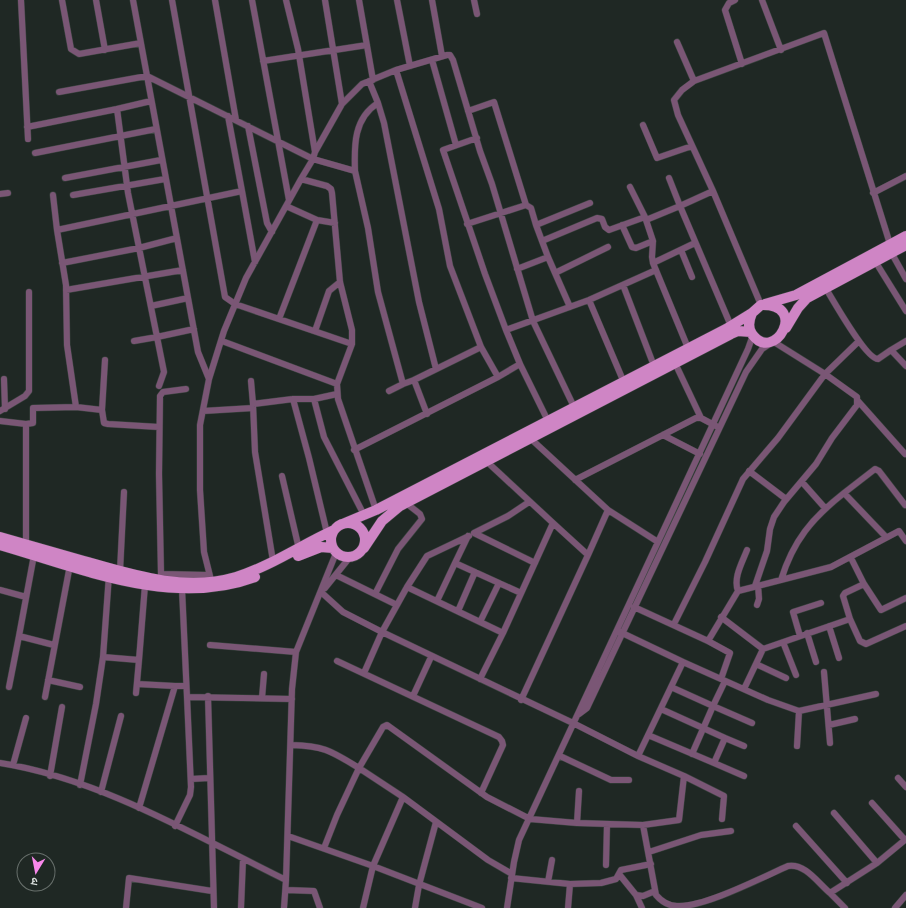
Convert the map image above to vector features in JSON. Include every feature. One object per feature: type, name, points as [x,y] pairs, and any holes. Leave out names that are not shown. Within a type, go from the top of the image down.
[{"type":"main road","points":[[0,545],[113,572],[145,585],[161,581],[182,589],[211,581],[235,577],[299,549],[333,529],[530,438],[625,385],[654,366],[731,326],[752,313],[761,305],[796,294],[905,240]]},
{"type":"main road","points":[[0,537],[28,551],[70,565],[161,581],[211,581],[237,584],[321,547],[350,557],[360,552],[364,548],[390,512],[548,421],[675,363],[738,331],[752,333],[760,340],[766,342],[775,341],[784,331],[798,308],[807,298],[875,261],[890,248]]},
{"type":"main road","points":[[761,305],[774,306],[780,310],[786,320],[784,331]]},
{"type":"main road","points":[[752,313],[749,319],[752,333]]},
{"type":"main road","points":[[333,529],[350,523],[360,528],[365,537],[364,548]]},
{"type":"main road","points":[[333,529],[331,539],[335,551]]},
{"type":"street","points":[[20,0],[28,139]]},
{"type":"street","points":[[62,0],[73,52],[78,54],[141,43]]},
{"type":"street","points":[[96,0],[105,50]]},
{"type":"street","points":[[133,0],[161,160],[172,206],[198,352],[210,379]]},
{"type":"street","points":[[172,0],[225,297],[234,304],[352,344]]},
{"type":"street","points":[[216,0],[236,120]]},
{"type":"street","points":[[252,0],[289,200]]},
{"type":"street","points":[[286,0],[299,55],[315,152]]},
{"type":"street","points":[[325,0],[342,104]]},
{"type":"street","points":[[359,0],[367,45],[371,80],[384,123],[419,302],[436,369]]},
{"type":"street","points":[[397,0],[410,66]]},
{"type":"street","points":[[432,0],[442,56]]},
{"type":"street","points":[[474,0],[477,14]]},
{"type":"street","points":[[735,0],[728,3],[725,10],[742,64]]},
{"type":"street","points":[[762,0],[781,50]]},
{"type":"street","points":[[761,305],[713,191],[678,114],[674,100],[682,90],[694,82],[824,33],[890,248],[906,279]]},
{"type":"street","points":[[677,42],[694,82]]},
{"type":"street","points":[[263,61],[367,45]]},
{"type":"street","points":[[211,581],[204,552],[200,490],[200,425],[210,379],[234,304],[255,262],[342,104],[362,84],[396,70],[442,56],[450,56],[453,60],[533,321],[574,408]]},
{"type":"street","points":[[432,60],[456,144]]},
{"type":"street","points":[[396,70],[439,209],[450,266],[481,347],[498,378]]},
{"type":"street","points":[[59,92],[147,76],[313,159],[355,170]]},
{"type":"street","points":[[27,127],[151,102]]},
{"type":"street","points":[[468,111],[494,102],[526,205],[531,208],[548,257],[570,307]]},
{"type":"street","points":[[378,103],[368,109],[361,120],[356,133],[354,150],[355,170],[368,228],[378,292],[403,384]]},
{"type":"street","points":[[117,109],[127,187],[164,372],[159,386]]},
{"type":"street","points":[[228,116],[255,262]]},
{"type":"street","points":[[643,125],[657,158],[692,146]]},
{"type":"street","points":[[248,126],[267,223],[272,232]]},
{"type":"street","points":[[35,153],[156,129]]},
{"type":"street","points":[[477,138],[456,144],[443,150],[467,224],[506,330],[520,364],[548,421]]},
{"type":"street","points":[[65,178],[161,160]]},
{"type":"street","points":[[873,193],[906,176]]},
{"type":"street","points":[[669,178],[731,326]]},
{"type":"street","points":[[73,195],[127,187],[165,179]]},
{"type":"street","points":[[301,179],[331,189],[340,282],[352,330],[352,344],[337,384],[337,394],[354,450],[376,510]]},
{"type":"street","points":[[630,187],[646,218],[653,241],[653,263],[688,348]]},
{"type":"street","points":[[57,230],[242,191]]},
{"type":"street","points":[[542,241],[597,218],[602,219],[606,229],[612,229],[680,206],[713,191]]},
{"type":"street","points":[[0,194],[8,193]]},
{"type":"street","points":[[53,195],[66,290],[68,345],[76,408]]},
{"type":"street","points":[[536,225],[590,204]]},
{"type":"street","points":[[467,224],[526,205]]},
{"type":"street","points":[[286,206],[317,220],[335,223]]},
{"type":"street","points":[[278,319],[317,220]]},
{"type":"street","points":[[622,225],[632,247],[636,248],[653,241]]},
{"type":"street","points":[[62,263],[139,248],[177,238]]},
{"type":"street","points":[[653,263],[696,243]]},
{"type":"street","points":[[555,272],[608,247]]},
{"type":"street","points":[[681,250],[692,277]]},
{"type":"street","points":[[517,269],[548,257]]},
{"type":"street","points":[[875,261],[906,311]]},
{"type":"street","points":[[66,290],[183,270]]},
{"type":"street","points":[[506,330],[589,300],[656,270]]},
{"type":"street","points":[[315,331],[329,291],[340,282]]},
{"type":"street","points":[[623,285],[654,366]]},
{"type":"street","points":[[825,287],[859,341],[875,359],[878,359],[906,341]]},
{"type":"street","points":[[3,410],[25,396],[29,391],[29,292]]},
{"type":"street","points":[[151,306],[188,298]]},
{"type":"street","points":[[589,300],[625,385]]},
{"type":"street","points":[[134,341],[194,329]]},
{"type":"street","points":[[619,632],[634,607],[716,426],[748,349],[752,333]]},
{"type":"street","points":[[222,341],[337,384]]},
{"type":"street","points":[[507,908],[520,840],[619,632],[658,542],[700,454],[746,372],[762,349],[775,341],[857,397],[858,401],[905,454]]},
{"type":"street","points":[[674,624],[723,525],[736,492],[749,471],[778,438],[825,374],[859,341]]},
{"type":"street","points":[[389,391],[481,347]]},
{"type":"street","points":[[891,350],[906,366]]},
{"type":"street","points":[[105,360],[102,410],[104,423],[160,426]]},
{"type":"street","points":[[675,363],[701,418]]},
{"type":"street","points":[[354,450],[498,378],[520,364]]},
{"type":"street","points":[[3,410],[4,379]]},
{"type":"street","points":[[414,380],[428,414]]},
{"type":"street","points":[[251,381],[256,452],[273,561]]},
{"type":"street","points":[[161,581],[161,394],[163,392],[186,389]]},
{"type":"street","points":[[203,410],[253,406],[293,399],[314,399],[337,394]]},
{"type":"street","points":[[293,399],[309,458],[333,529]]},
{"type":"street","points":[[314,399],[324,437],[364,515]]},
{"type":"street","points":[[757,605],[759,599],[756,586],[767,551],[770,529],[774,517],[786,499],[816,464],[832,438],[857,405],[858,401]]},
{"type":"street","points":[[0,421],[33,424],[33,408],[76,408],[102,410]]},
{"type":"street","points":[[575,480],[696,418],[701,418],[716,426]]},
{"type":"street","points":[[9,687],[26,597],[28,551],[26,424]]},
{"type":"street","points":[[663,435],[700,454]]},
{"type":"street","points":[[530,438],[608,510],[658,542]]},
{"type":"street","points":[[484,458],[529,502],[588,555]]},
{"type":"street","points":[[781,580],[787,562],[800,537],[815,517],[875,469],[879,471],[905,505]]},
{"type":"street","points":[[749,471],[786,499]]},
{"type":"street","points":[[282,476],[299,549]]},
{"type":"street","points":[[802,482],[825,508]]},
{"type":"street","points":[[80,785],[96,704],[124,492]]},
{"type":"street","points":[[844,493],[886,537]]},
{"type":"street","points":[[364,673],[382,632],[407,587],[428,556],[508,516],[529,502]]},
{"type":"street","points":[[375,594],[398,549],[422,519],[420,514],[406,503]]},
{"type":"street","points":[[521,700],[608,510]]},
{"type":"street","points":[[480,679],[503,633],[553,523]]},
{"type":"street","points":[[708,640],[738,591],[824,570],[851,558],[898,531],[905,539]]},
{"type":"street","points":[[471,535],[535,563]]},
{"type":"street","points":[[437,601],[455,563],[471,535]]},
{"type":"street","points":[[738,591],[735,585],[736,578],[747,550]]},
{"type":"street","points":[[284,908],[286,890],[292,699],[296,652],[321,592],[335,551]]},
{"type":"street","points":[[321,592],[350,557]]},
{"type":"street","points":[[851,558],[864,584],[882,610],[906,598]]},
{"type":"street","points":[[455,563],[521,593]]},
{"type":"street","points":[[45,697],[70,565]]},
{"type":"street","points":[[458,611],[475,572]]},
{"type":"street","points":[[336,575],[397,605]]},
{"type":"street","points":[[480,622],[499,583]]},
{"type":"street","points":[[864,584],[844,593],[843,596],[850,619],[860,641],[866,644],[906,626]]},
{"type":"street","points":[[136,693],[145,585]]},
{"type":"street","points":[[407,587],[503,633]]},
{"type":"street","points":[[175,826],[190,795],[191,779],[182,589]]},
{"type":"street","points":[[0,590],[26,597]]},
{"type":"street","points":[[321,592],[343,612],[431,657],[724,796],[722,819]]},
{"type":"street","points":[[800,636],[793,612],[821,603]]},
{"type":"street","points":[[634,607],[708,640],[730,653],[723,680],[692,754]]},
{"type":"street","points":[[721,617],[763,649]]},
{"type":"street","points":[[744,689],[763,649],[850,619]]},
{"type":"street","points":[[829,626],[838,658]]},
{"type":"street","points":[[619,632],[790,709],[799,711],[876,694]]},
{"type":"street","points":[[807,633],[816,662]]},
{"type":"street","points":[[19,636],[54,645]]},
{"type":"street","points":[[783,642],[796,675]]},
{"type":"street","points":[[210,645],[296,652]]},
{"type":"street","points":[[103,657],[139,660]]},
{"type":"street","points":[[413,696],[431,657]]},
{"type":"street","points":[[337,661],[499,737],[503,745],[481,793]]},
{"type":"street","points":[[638,756],[683,662]]},
{"type":"street","points":[[756,664],[786,678]]},
{"type":"street","points":[[824,672],[830,743]]},
{"type":"street","points":[[262,698],[264,674]]},
{"type":"street","points":[[48,680],[80,687]]},
{"type":"street","points":[[137,684],[186,686]]},
{"type":"street","points":[[139,808],[174,686]]},
{"type":"street","points":[[671,687],[752,723]]},
{"type":"street","points":[[187,697],[208,696],[292,699]]},
{"type":"street","points":[[208,696],[210,843],[214,908]]},
{"type":"street","points":[[50,776],[62,707]]},
{"type":"street","points":[[661,709],[744,746]]},
{"type":"street","points":[[798,746],[799,711]]},
{"type":"street","points":[[101,792],[121,716]]},
{"type":"street","points":[[14,765],[26,718]]},
{"type":"street","points":[[829,725],[855,719]]},
{"type":"street","points":[[324,848],[337,815],[359,768],[383,727],[387,725],[481,793],[530,819],[577,823],[643,825],[679,820],[684,776]]},
{"type":"street","points":[[648,735],[744,776]]},
{"type":"street","points":[[714,763],[725,738]]},
{"type":"street","points":[[291,745],[312,746],[331,750],[403,797],[512,876],[570,884],[601,883],[616,879],[621,870],[651,864]]},
{"type":"street","points":[[560,756],[611,780],[629,780]]},
{"type":"street","points":[[0,763],[14,765],[101,792],[139,808],[286,880]]},
{"type":"street","points":[[191,779],[209,778]]},
{"type":"street","points":[[898,778],[906,787]]},
{"type":"street","points":[[577,823],[580,791]]},
{"type":"street","points":[[363,908],[373,866],[403,797]]},
{"type":"street","points":[[830,893],[877,863],[906,839],[872,803]]},
{"type":"street","points":[[834,813],[877,863]]},
{"type":"street","points":[[415,908],[419,885],[436,822]]},
{"type":"street","points":[[606,865],[607,824]]},
{"type":"street","points":[[643,825],[655,891],[656,895],[662,902],[678,906],[715,898],[788,866],[795,865],[802,868],[845,908]]},
{"type":"street","points":[[796,826],[847,883]]},
{"type":"street","points":[[649,852],[700,835],[731,831]]},
{"type":"street","points":[[288,836],[373,866],[482,908]]},
{"type":"street","points":[[241,908],[243,859]]},
{"type":"street","points":[[548,882],[552,860]]},
{"type":"street","points":[[619,874],[636,895],[642,908]]},
{"type":"street","points":[[126,908],[129,878],[212,891]]},
{"type":"street","points":[[570,884],[568,908],[571,908]]},
{"type":"street","points":[[286,890],[314,891],[320,908]]},
{"type":"street","points":[[636,895],[643,896],[655,891]]},
{"type":"street","points":[[895,908],[906,895]]}]
